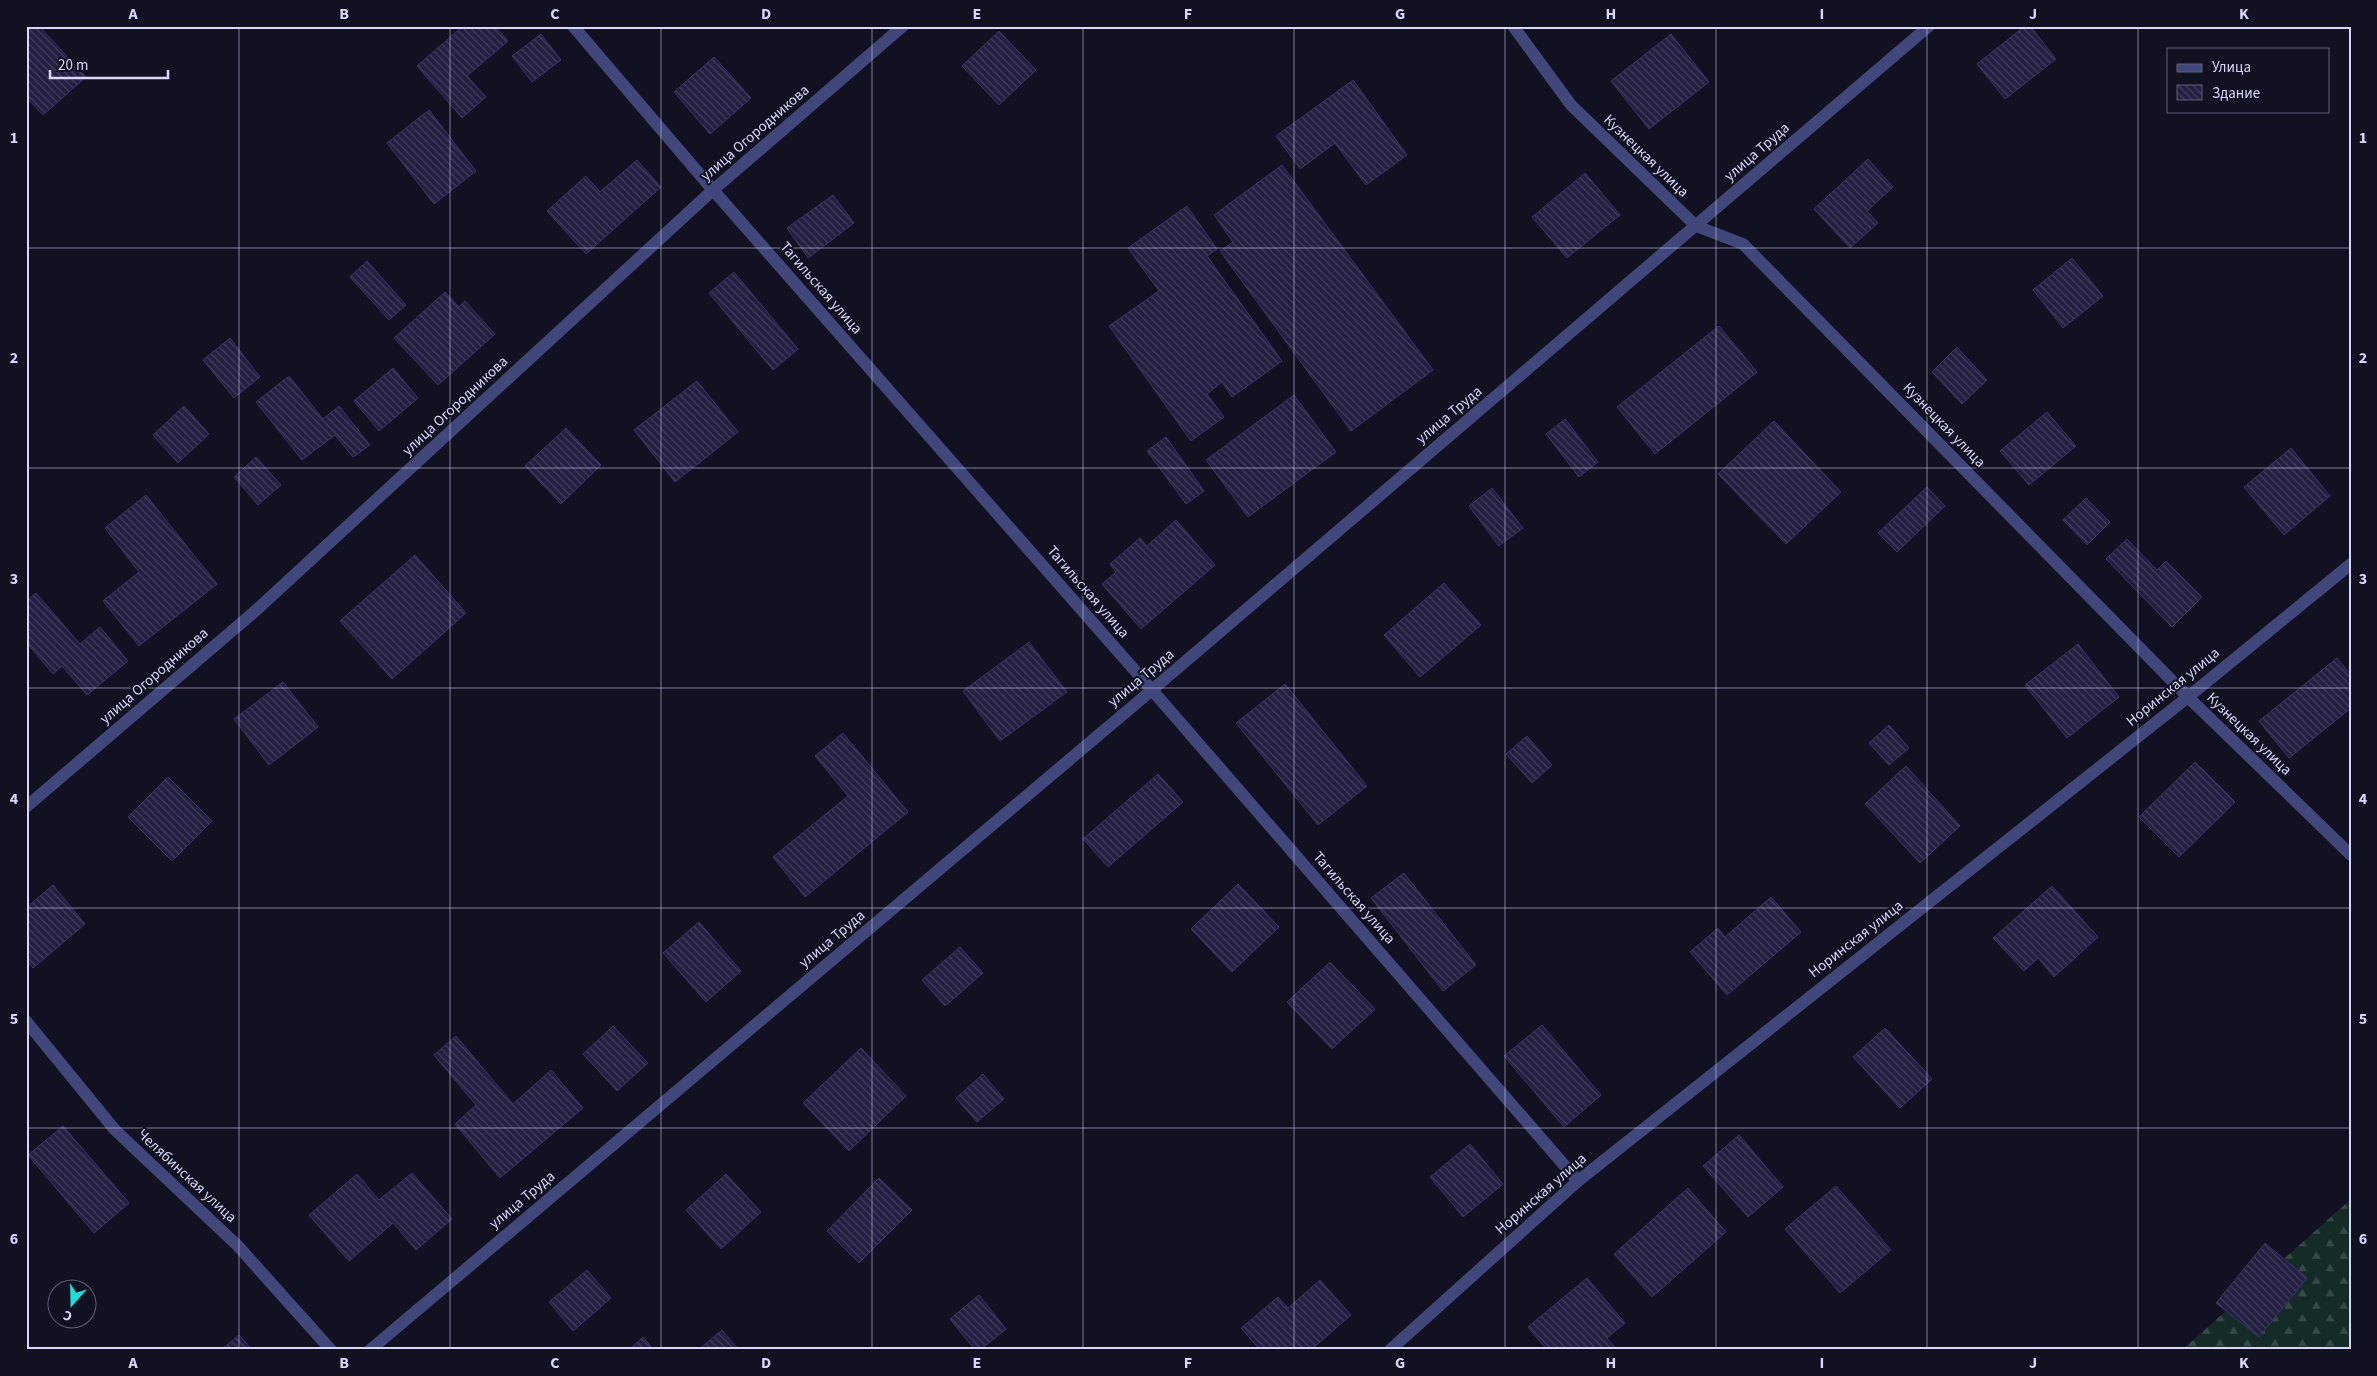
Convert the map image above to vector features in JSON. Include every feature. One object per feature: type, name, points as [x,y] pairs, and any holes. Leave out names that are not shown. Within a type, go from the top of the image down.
[{"type":"street","name":"Тагильская улица","points":[[573,26],[713,190],[1152,690],[1578,1181]]},
{"type":"street","name":"улица Огородникова","points":[[26,807],[253,613],[713,190],[903,26]]},
{"type":"street","name":"Кузнецкая улица","points":[[1513,26],[1570,105],[1696,226],[1743,244],[2188,697],[2351,855]]},
{"type":"street","name":"улица Труда","points":[[370,1350],[1152,690],[1929,26]]},
{"type":"street","name":"Норинская улица","points":[[1390,1350],[1578,1181],[2188,697],[2351,564]]},
{"type":"street","name":"Челябинская улица","points":[[26,1021],[115,1130],[238,1246],[331,1350]]},
{"type":"green space","points":[[2351,1199],[2351,1350],[2182,1350]]},
{"type":"building","points":[[26,26],[39,26],[86,77],[43,115],[26,97]]},
{"type":"building","points":[[463,26],[495,26],[508,41],[467,76],[486,97],[462,118],[417,66]]},
{"type":"building","points":[[2025,26],[2030,26],[2056,59],[2005,99],[1977,64]]},
{"type":"building","points":[[999,31],[1036,70],[999,105],[962,66]]},
{"type":"building","points":[[541,34],[561,60],[532,82],[512,56]]},
{"type":"building","points":[[1671,34],[1709,82],[1649,129],[1611,81]]},
{"type":"building","points":[[714,57],[751,98],[710,134],[674,92]]},
{"type":"building","points":[[1353,80],[1407,155],[1366,185],[1335,143],[1300,169],[1276,136]]},
{"type":"building","points":[[429,110],[476,171],[434,204],[387,143]]},
{"type":"building","points":[[1868,159],[1893,187],[1867,211],[1878,223],[1850,248],[1814,209]]},
{"type":"building","points":[[637,160],[661,187],[586,254],[547,211],[586,176],[600,192]]},
{"type":"building","points":[[1282,165],[1433,370],[1351,431],[1220,251],[1233,242],[1214,215]]},
{"type":"building","points":[[1585,173],[1620,215],[1567,258],[1532,217]]},
{"type":"building","points":[[833,195],[854,223],[808,258],[787,228]]},
{"type":"building","points":[[1187,206],[1217,249],[1207,256],[1282,361],[1232,397],[1222,382],[1207,394],[1224,417],[1191,441],[1109,326],[1159,291],[1128,248]]},
{"type":"building","points":[[2072,258],[2103,296],[2063,328],[2033,290]]},
{"type":"building","points":[[367,261],[406,305],[389,320],[350,277]]},
{"type":"building","points":[[734,272],[798,349],[773,370],[709,293]]},
{"type":"building","points":[[445,292],[459,307],[465,301],[495,334],[438,385],[394,338]]},
{"type":"building","points":[[1719,326],[1757,372],[1655,454],[1617,407]]},
{"type":"building","points":[[230,338],[260,377],[234,398],[203,360]]},
{"type":"building","points":[[1957,347],[1987,380],[1962,404],[1932,372]]},
{"type":"building","points":[[393,368],[418,398],[379,431],[354,401]]},
{"type":"building","points":[[289,376],[323,419],[339,406],[370,445],[353,457],[335,435],[302,460],[256,402]]},
{"type":"building","points":[[697,381],[738,432],[675,482],[634,430]]},
{"type":"building","points":[[1294,395],[1336,452],[1248,517],[1206,460]]},
{"type":"building","points":[[184,406],[209,434],[178,463],[153,435]]},
{"type":"building","points":[[2047,412],[2076,446],[2029,485],[2000,451]]},
{"type":"building","points":[[1565,419],[1598,462],[1579,477],[1546,434]]},
{"type":"building","points":[[1774,421],[1841,492],[1786,544],[1718,474]]},
{"type":"building","points":[[566,428],[601,465],[561,504],[525,466]]},
{"type":"building","points":[[1166,437],[1204,491],[1186,504],[1147,451]]},
{"type":"building","points":[[2291,448],[2330,496],[2284,535],[2244,487]]},
{"type":"building","points":[[256,457],[281,485],[258,505],[234,477]]},
{"type":"building","points":[[1927,487],[1945,506],[1897,552],[1878,533]]},
{"type":"building","points":[[1492,488],[1523,528],[1499,546],[1469,506]]},
{"type":"building","points":[[146,495],[217,584],[139,646],[103,601],[139,572],[105,528]]},
{"type":"building","points":[[2086,498],[2110,522],[2087,545],[2063,520]]},
{"type":"building","points":[[1176,520],[1215,565],[1141,629],[1102,584],[1116,572],[1110,564],[1140,538],[1147,546]]},
{"type":"building","points":[[2127,539],[2157,570],[2166,561],[2202,597],[2172,627],[2106,559]]},
{"type":"building","points":[[415,555],[466,613],[392,679],[340,621]]},
{"type":"building","points":[[1444,583],[1481,625],[1420,677],[1384,635]]},
{"type":"building","points":[[36,593],[80,644],[100,627],[128,661],[87,695],[62,666],[53,674],[26,642],[26,601]]},
{"type":"building","points":[[1029,642],[1067,692],[1000,741],[963,691]]},
{"type":"building","points":[[2078,644],[2119,697],[2067,738],[2025,685]]},
{"type":"building","points":[[2337,658],[2351,675],[2351,708],[2289,758],[2259,721]]},
{"type":"building","points":[[283,682],[318,727],[269,765],[234,719]]},
{"type":"building","points":[[1285,684],[1367,786],[1318,825],[1236,723]]},
{"type":"building","points":[[1889,725],[1909,748],[1889,765],[1869,743]]},
{"type":"building","points":[[843,733],[908,812],[805,897],[773,857],[848,796],[815,756]]},
{"type":"building","points":[[1527,736],[1552,765],[1532,783],[1506,754]]},
{"type":"building","points":[[2195,762],[2235,802],[2179,857],[2139,817]]},
{"type":"building","points":[[1906,766],[1960,826],[1920,863],[1865,804]]},
{"type":"building","points":[[1158,774],[1183,802],[1108,867],[1083,839]]},
{"type":"building","points":[[168,777],[212,821],[172,861],[128,817]]},
{"type":"building","points":[[1404,873],[1476,965],[1443,991],[1371,898]]},
{"type":"building","points":[[1238,884],[1279,927],[1232,972],[1191,929]]},
{"type":"building","points":[[53,885],[85,924],[33,968],[26,960],[26,908]]},
{"type":"building","points":[[2052,886],[2098,937],[2054,977],[2038,958],[2024,971],[1993,938]]},
{"type":"building","points":[[1771,897],[1801,932],[1727,995],[1690,952],[1718,928],[1725,937]]},
{"type":"building","points":[[699,922],[741,971],[706,1002],[663,953]]},
{"type":"building","points":[[960,947],[983,973],[945,1006],[922,980]]},
{"type":"building","points":[[1330,962],[1375,1009],[1332,1049],[1287,1002]]},
{"type":"building","points":[[1542,1025],[1601,1095],[1564,1127],[1504,1056]]},
{"type":"building","points":[[613,1026],[648,1063],[617,1091],[583,1054]]},
{"type":"building","points":[[1885,1028],[1932,1079],[1900,1108],[1853,1057]]},
{"type":"building","points":[[456,1036],[513,1104],[551,1070],[583,1108],[500,1178],[455,1124],[476,1105],[434,1055]]},
{"type":"building","points":[[861,1048],[906,1096],[849,1151],[803,1103]]},
{"type":"building","points":[[983,1074],[1004,1099],[977,1122],[956,1098]]},
{"type":"building","points":[[63,1126],[129,1203],[94,1233],[28,1155]]},
{"type":"building","points":[[1739,1135],[1783,1187],[1748,1217],[1703,1166]]},
{"type":"building","points":[[1470,1144],[1503,1184],[1463,1217],[1430,1177]]},
{"type":"building","points":[[412,1173],[452,1219],[416,1250],[393,1223],[349,1261],[309,1215],[357,1174],[379,1200]]},
{"type":"building","points":[[726,1174],[761,1212],[721,1249],[686,1210]]},
{"type":"building","points":[[879,1178],[912,1210],[859,1263],[827,1231]]},
{"type":"building","points":[[1836,1186],[1891,1250],[1840,1293],[1785,1229]]},
{"type":"building","points":[[1688,1188],[1726,1232],[1652,1297],[1614,1254]]},
{"type":"building","points":[[2265,1243],[2307,1278],[2259,1337],[2216,1303]]},
{"type":"building","points":[[587,1270],[611,1298],[573,1331],[549,1302]]},
{"type":"building","points":[[1587,1278],[1625,1323],[1607,1338],[1617,1350],[1547,1350],[1528,1327]]},
{"type":"building","points":[[1320,1280],[1351,1315],[1311,1350],[1260,1350],[1241,1328],[1278,1297],[1288,1308]]},
{"type":"building","points":[[979,1295],[1006,1329],[980,1350],[975,1350],[950,1319]]},
{"type":"building","points":[[722,1330],[739,1350],[698,1350]]},
{"type":"building","points":[[239,1335],[252,1350],[221,1350]]},
{"type":"building","points":[[643,1337],[654,1350],[629,1350]]}]
